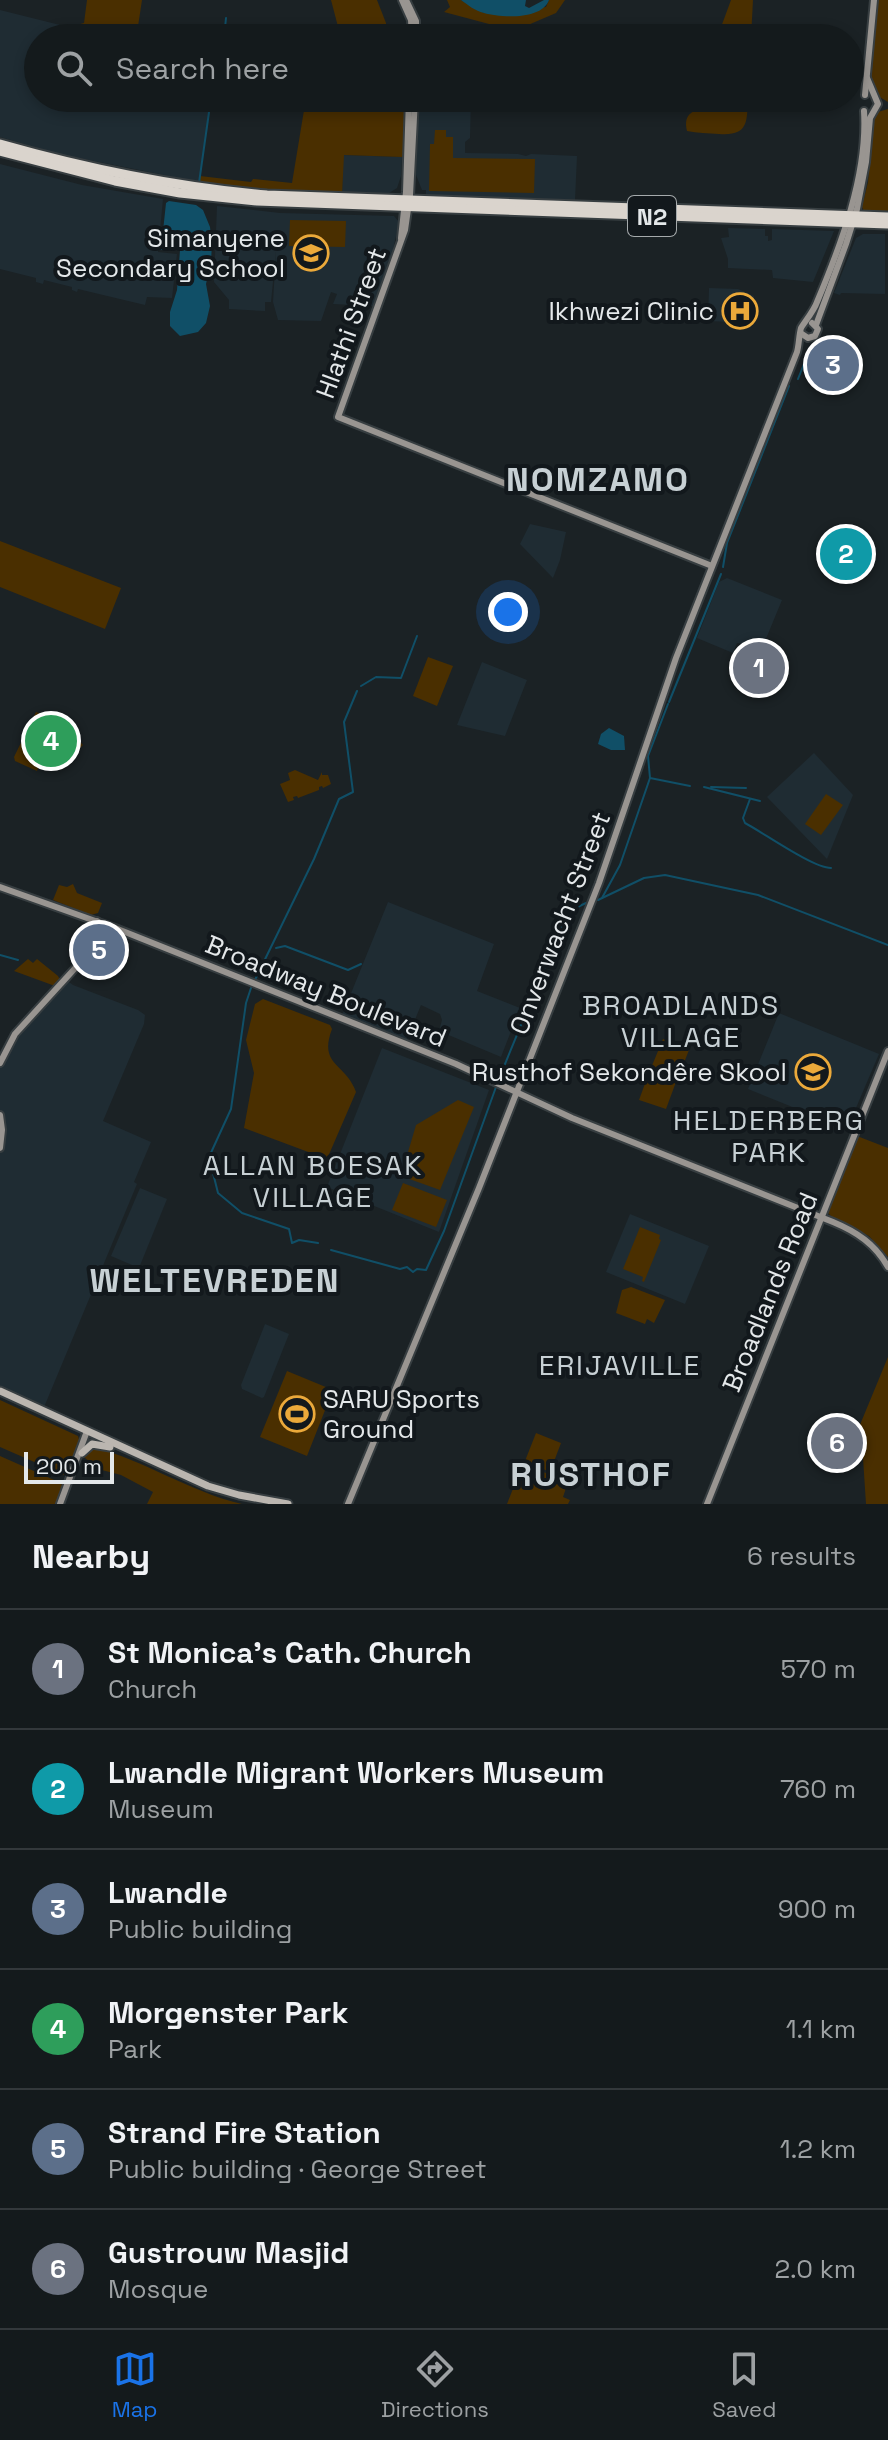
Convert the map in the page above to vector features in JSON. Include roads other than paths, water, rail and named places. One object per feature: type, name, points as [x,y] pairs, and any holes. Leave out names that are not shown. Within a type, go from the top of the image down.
[{"type":"highway","name":"N2","points":[[0,144],[96,170],[210,190],[407,204]]},
{"type":"highway","name":"N2","points":[[0,151],[115,181],[180,193],[257,201],[850,220],[888,224]]},
{"type":"highway","name":"N2","points":[[850,220],[888,217]]},
{"type":"main road","points":[[0,1393],[208,1486],[288,1504]]},
{"type":"main road","points":[[88,1434],[213,1493],[262,1504]]},
{"type":"main road","points":[[82,1453],[92,1444],[110,1447]]},
{"type":"street","points":[[404,0],[416,24]]},
{"type":"street","points":[[874,0],[865,95],[874,96]]},
{"type":"street","points":[[864,112],[850,220],[812,316],[801,328],[805,336],[817,334],[816,325],[850,220],[863,179],[873,111],[878,104],[867,78]]},
{"type":"street","points":[[864,111],[873,111]]},
{"type":"street","name":"Hlathi Street","points":[[411,112],[407,204],[401,242],[338,417],[712,566]]},
{"type":"street","points":[[805,323],[816,325]]},
{"type":"street","name":"Onverwacht Street","points":[[348,1504],[599,883],[672,667],[805,336]]},
{"type":"street","name":"Broadway Boulevard","points":[[0,887],[56,905],[456,1064],[572,1118],[850,1229],[876,1249],[888,1267]]},
{"type":"street","points":[[0,1063],[15,1034],[80,962],[97,921]]},
{"type":"street","name":"Broadlands Road","points":[[707,1504],[888,1051]]},
{"type":"street","points":[[0,1115],[0,1148]]},
{"type":"street","points":[[70,1479],[88,1434]]},
{"type":"street","points":[[60,1504],[88,1434]]},
{"type":"water","points":[[461,0],[526,0],[525,6],[529,8],[549,0],[538,11],[510,16],[481,12]]},
{"type":"water","points":[[166,203],[196,205],[203,210],[210,227],[212,244],[206,284],[210,306],[206,323],[198,332],[180,336],[170,326],[170,312],[177,290],[180,250],[161,250]]},
{"type":"water","points":[[609,728],[624,736],[625,750],[611,750],[598,744],[601,734]]},
{"type":"waterway","points":[[225,24],[226,18]]},
{"type":"waterway","points":[[199,183],[209,112]]},
{"type":"waterway","points":[[798,379],[810,349]]},
{"type":"waterway","points":[[723,567],[727,543],[789,386]]},
{"type":"waterway","points":[[669,702],[721,574]]},
{"type":"waterway","points":[[361,686],[376,677],[401,678],[417,636]]},
{"type":"waterway","points":[[318,1243],[299,1240],[292,1243],[289,1229],[242,1213],[218,1193],[209,1157],[231,1109],[246,1003],[251,988],[314,859],[339,799],[353,792],[344,722],[357,691]]},
{"type":"waterway","points":[[650,778],[648,756],[668,704]]},
{"type":"waterway","points":[[602,898],[620,865],[650,778],[690,786]]},
{"type":"waterway","points":[[704,787],[760,801]]},
{"type":"waterway","points":[[711,787],[746,788]]},
{"type":"waterway","points":[[750,799],[743,818],[745,823],[801,856],[831,868]]},
{"type":"waterway","points":[[598,900],[644,878],[665,875],[758,895],[888,945]]},
{"type":"waterway","points":[[498,1081],[563,923],[569,911],[586,903]]},
{"type":"waterway","points":[[276,948],[285,946],[348,970],[361,964]]},
{"type":"waterway","points":[[0,955],[18,960]]},
{"type":"waterway","points":[[331,1250],[400,1269],[407,1267],[413,1272],[426,1270],[444,1231],[496,1087]]},
{"type":"place","name":"Simanyene Secondary School","points":[[311,253]]},
{"type":"place","name":"Ikhwezi Clinic","points":[[740,311]]},
{"type":"place","name":"Lwandle","points":[[833,365]]},
{"type":"place","name":"Lwandle Migrant Workers Museum","points":[[846,554]]},
{"type":"place","name":"St Monica's Cath. Church","points":[[759,668]]},
{"type":"place","name":"Morgenster Park","points":[[51,741]]},
{"type":"place","name":"Strand Fire Station","points":[[99,950]]},
{"type":"place","name":"Rusthof Sekondêre Skool","points":[[813,1072]]},
{"type":"place","name":"SARU Sports Ground","points":[[297,1414]]},
{"type":"place","name":"Gustrouw Masjid","points":[[837,1443]]},
{"type":"district","name":"NOMZAMO","points":[[598,479]]},
{"type":"district","name":"BROADLANDS VILLAGE","points":[[681,1021]]},
{"type":"district","name":"HELDERBERG PARK","points":[[769,1136]]},
{"type":"district","name":"ALLAN BOESAK VILLAGE","points":[[313,1181]]},
{"type":"district","name":"WELTEVREDEN","points":[[215,1280]]},
{"type":"district","name":"ERIJAVILLE","points":[[620,1365]]},
{"type":"district","name":"RUSTHOF","points":[[591,1474]]}]
